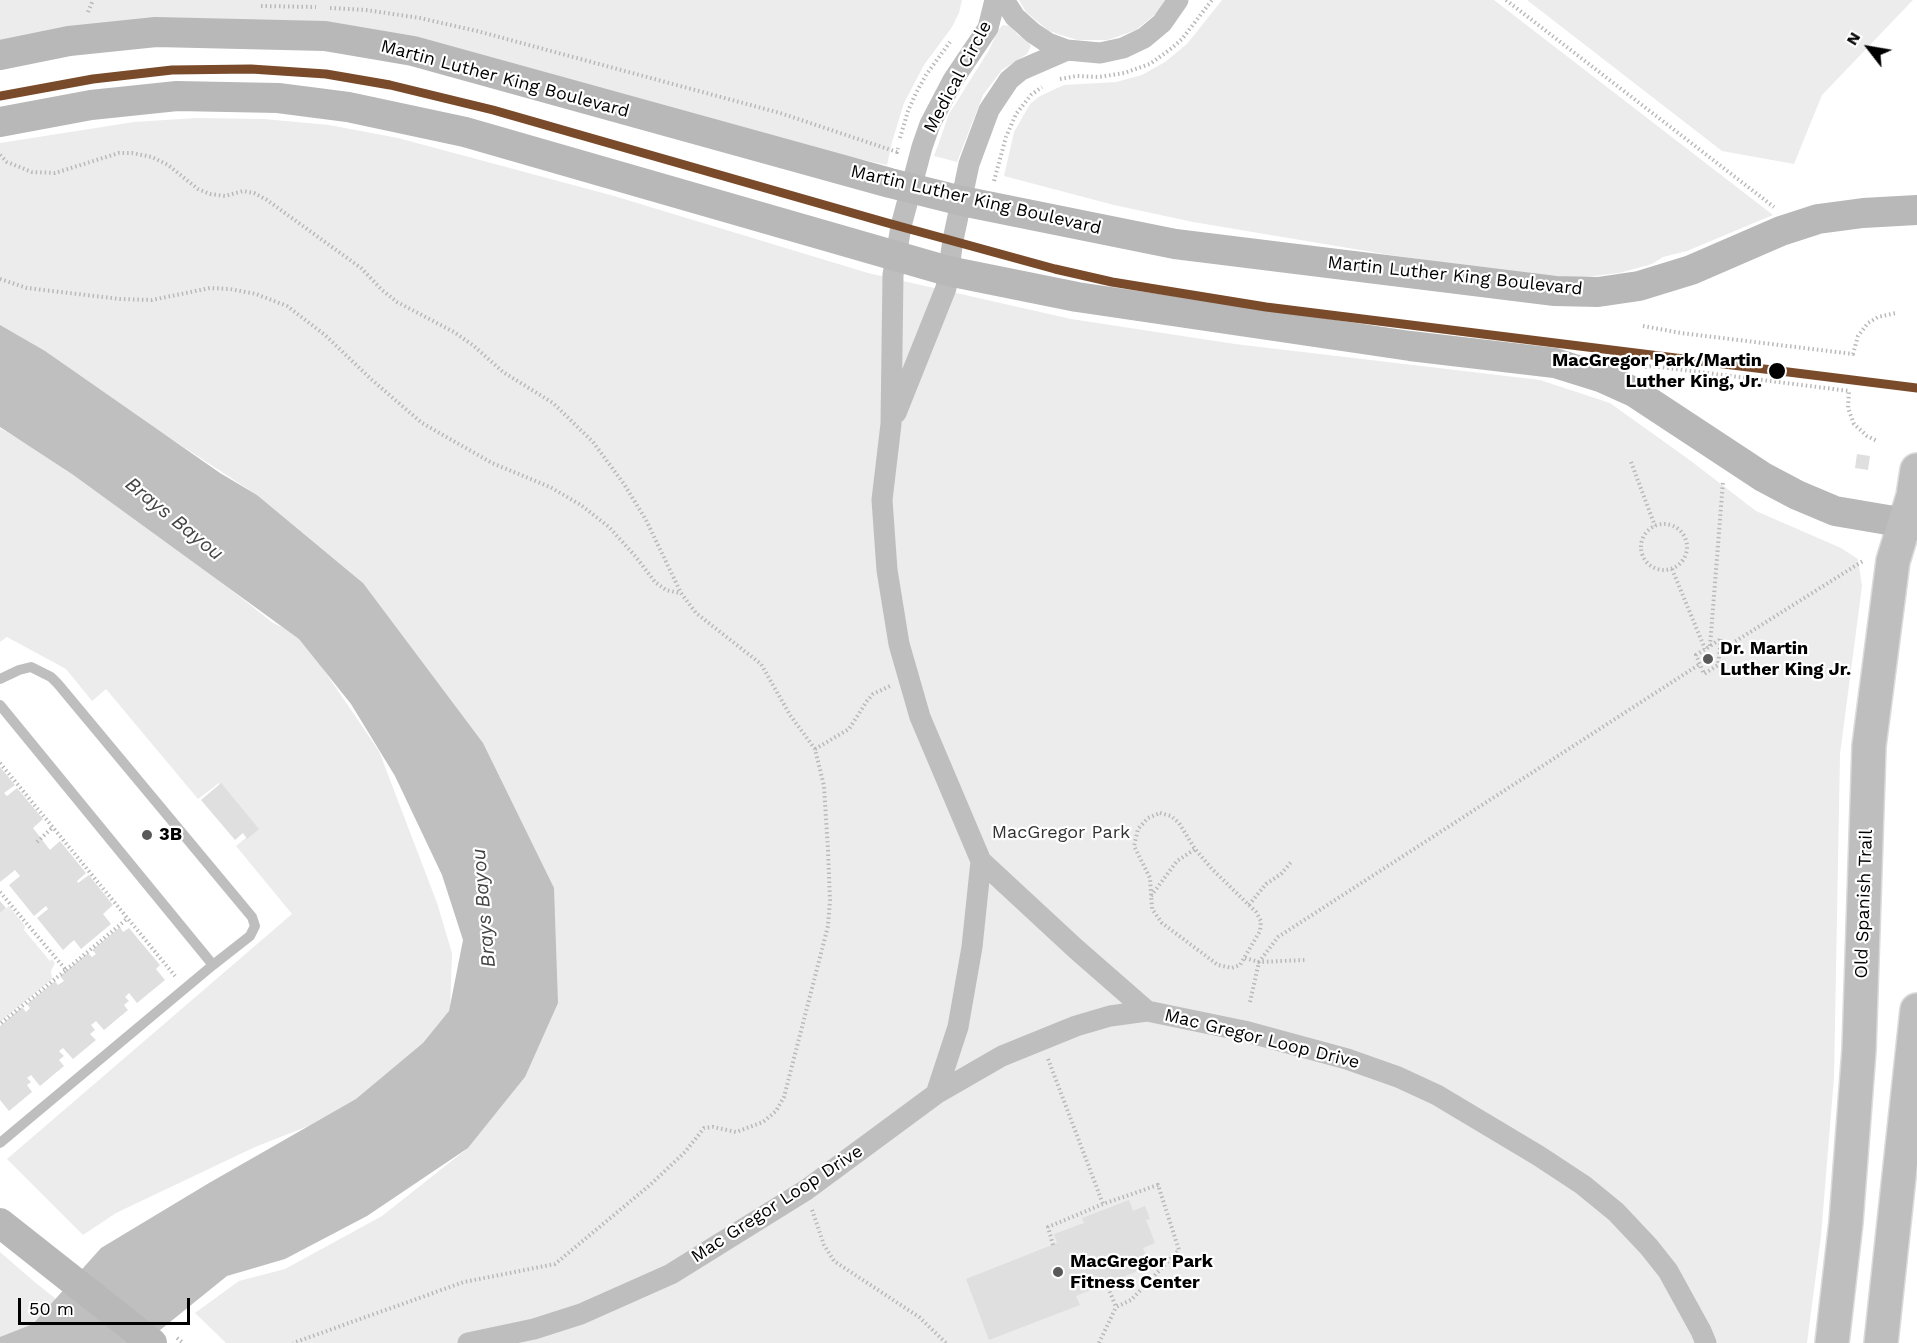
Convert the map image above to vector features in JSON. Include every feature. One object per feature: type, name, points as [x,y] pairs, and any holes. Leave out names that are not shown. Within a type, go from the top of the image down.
[{"type":"main road","name":"Martin Luther King Boulevard","points":[[0,55],[69,41],[156,32],[325,36],[413,51],[911,189],[962,201],[1175,244],[1555,291],[1599,292],[1639,286],[1691,270],[1781,231],[1818,219],[1863,213],[1917,210]]},
{"type":"main road","points":[[0,122],[91,105],[177,96],[278,98],[348,107],[465,132],[948,271],[1077,297],[1410,346],[1555,363],[1603,378],[1634,392],[1763,477],[1797,495],[1835,511],[1911,525]]},
{"type":"main road","name":"Old Spanish Trail","points":[[1832,1343],[1845,1222],[1859,1050],[1869,746],[1893,561],[1911,525],[1917,470]]},
{"type":"main road","points":[[1881,1343],[1917,1010]]},
{"type":"main road","points":[[0,1222],[152,1343]]},
{"type":"street","name":"Medical Circle","points":[[891,424],[893,275],[911,189],[930,124],[953,80],[988,28],[995,0]]},
{"type":"street","name":"Medical Circle","points":[[1004,0],[1015,17],[1048,43],[1067,50],[1100,53],[1123,48],[1144,38],[1162,23],[1178,0]]},
{"type":"street","name":"Medical Circle","points":[[891,424],[946,288],[975,146],[989,110],[1009,80],[1021,70],[1067,50]]},
{"type":"street","points":[[891,424],[882,500],[887,570],[899,644],[920,717],[933,752],[981,861],[1147,1011]]},
{"type":"street","points":[[936,1094],[958,1027],[972,947],[981,861]]},
{"type":"street","name":"Mac Gregor Loop Drive","points":[[469,1343],[534,1329],[581,1314],[671,1274],[806,1190],[936,1094],[1002,1056],[1041,1039],[1110,1016],[1147,1011],[1244,1031],[1347,1059],[1398,1077],[1437,1095],[1539,1156],[1583,1185],[1616,1212],[1668,1271],[1706,1343]]},
{"type":"lane","points":[[0,679],[19,670],[31,668],[51,677],[252,917],[255,926],[250,936],[0,1143]]},
{"type":"lane","points":[[0,705],[213,965]]},
{"type":"path","points":[[1050,82],[1068,77],[1124,74],[1150,63],[1182,39],[1212,0]]},
{"type":"path","points":[[1506,0],[1782,213]]},
{"type":"path","points":[[252,6],[285,5],[366,10],[443,23],[780,113],[897,152],[903,126],[916,93],[955,35]]},
{"type":"path","points":[[89,11],[100,11]]},
{"type":"path","points":[[996,178],[1006,136],[1016,114],[1031,95],[1045,85]]},
{"type":"path","points":[[0,155],[7,162],[33,172],[55,173],[119,153],[132,153],[152,157],[168,165],[198,189],[210,194],[225,196],[243,191],[254,193],[361,268],[397,302],[454,332],[474,346],[503,372],[553,403],[593,442],[624,484],[646,520],[681,593],[696,613],[761,664],[790,715],[815,750],[824,797],[830,900],[828,926],[784,1097],[776,1111],[763,1122],[736,1132],[713,1127],[704,1128],[685,1152],[650,1185],[555,1264],[465,1282],[293,1343]]},
{"type":"path","points":[[0,279],[27,288],[120,300],[152,300],[210,288],[230,289],[256,294],[287,306],[325,335],[422,423],[492,463],[550,487],[581,505],[609,527],[656,582],[666,590],[681,593]]},
{"type":"path","points":[[1643,326],[1681,333],[1853,354],[1858,336],[1868,323],[1878,317],[1896,313]]},
{"type":"path","points":[[1644,368],[1652,366],[1849,391],[1848,408],[1854,424],[1867,436],[1877,441]]},
{"type":"path","points":[[1631,462],[1655,526]]},
{"type":"path","points":[[1710,646],[1723,482]]},
{"type":"path","points":[[1669,525],[1682,532],[1686,538],[1687,553],[1678,566],[1672,569],[1657,569],[1645,560],[1641,545],[1643,537],[1655,526],[1669,525]]},
{"type":"path","points":[[1720,651],[1863,561]]},
{"type":"path","points":[[1672,569],[1705,649]]},
{"type":"path","points":[[1721,639],[1718,664],[1704,674],[1696,655],[1705,649],[1721,639]]},
{"type":"path","points":[[1250,1002],[1259,962],[1278,937],[1700,664]]},
{"type":"path","points":[[815,750],[849,729],[873,694],[885,687],[909,680]]},
{"type":"path","points":[[0,763],[178,979]]},
{"type":"path","points":[[1160,813],[1171,816],[1179,823],[1195,849],[1256,912],[1261,921],[1260,932],[1245,958],[1240,965],[1232,968],[1218,965],[1162,923],[1152,909],[1150,878],[1134,846],[1138,829],[1148,818],[1160,813]]},
{"type":"path","points":[[37,842],[53,827]]},
{"type":"path","points":[[1151,896],[1177,861],[1195,849]]},
{"type":"path","points":[[1249,905],[1266,884],[1281,874],[1292,861]]},
{"type":"path","points":[[0,892],[66,970]]},
{"type":"path","points":[[0,1024],[128,918]]},
{"type":"path","points":[[1245,958],[1259,962],[1305,960]]},
{"type":"path","points":[[1041,1039],[1103,1204]]},
{"type":"path","points":[[1053,1245],[1048,1227],[1103,1204],[1158,1185],[1179,1250],[1131,1300],[1116,1307],[1099,1343]]},
{"type":"path","points":[[806,1190],[824,1245],[834,1261],[919,1317],[946,1343]]},
{"type":"path","points":[[1107,1285],[1116,1307]]},
{"type":"green space","points":[[0,0],[962,0],[952,27],[924,65],[904,103],[887,165],[788,143],[392,34],[0,43]]},
{"type":"green space","points":[[1019,0],[1165,0],[1159,11],[1136,30],[1108,40],[1077,40],[1049,31],[1026,12]]},
{"type":"green space","points":[[1222,0],[1494,0],[1773,215],[1687,251],[1663,257],[1652,264],[1619,273],[1586,277],[1549,277],[1390,255],[1193,222],[1114,205],[1004,176],[1014,132],[1030,104],[1040,96],[1064,85],[1116,82],[1142,75],[1165,62],[1187,44]]},
{"type":"green space","points":[[1527,0],[1913,0],[1822,95],[1794,164],[1722,151]]},
{"type":"green space","points":[[1003,25],[1010,26],[1031,46],[1027,54],[1002,70],[983,95],[957,162],[934,156],[949,114]]},
{"type":"green space","name":"MacGregor Park","points":[[196,118],[264,119],[329,125],[398,138],[614,196],[868,273],[1071,319],[1235,344],[1540,380],[1610,403],[1756,511],[1841,548],[1858,559],[1862,586],[1840,754],[1834,1077],[1821,1236],[1807,1343],[226,1343],[195,1313],[239,1281],[285,1269],[382,1216],[468,1148],[525,1077],[363,583],[257,495],[0,327],[0,143],[134,122]]},
{"type":"green space","points":[[0,428],[109,493],[273,623],[300,635],[379,751],[437,903],[452,953],[450,1010],[413,1066],[354,1108],[255,1147],[116,1213],[83,1235],[7,1159],[292,914],[236,846],[258,828],[219,783],[198,799],[106,689],[92,701],[66,669],[7,637],[0,642]]},
{"type":"green space","points":[[9,906],[25,926],[24,930],[50,961],[52,959],[55,963],[51,971],[52,979],[0,1022],[0,913]]},
{"type":"green space","points":[[0,1252],[37,1284],[112,1343],[0,1343]]},
{"type":"water","name":"Brays Bayou","points":[[0,325],[45,351],[220,473],[257,495],[363,583],[483,743],[554,888],[558,1003],[525,1077],[468,1148],[367,1216],[285,1259],[227,1276],[144,1343],[0,1343],[0,1337],[33,1324],[101,1248],[356,1099],[423,1043],[449,1011],[463,940],[442,875],[395,776],[351,704],[299,639],[72,474],[0,427]]},
{"type":"building","points":[[1857,454],[1870,456],[1868,470],[1855,468]]},
{"type":"building","points":[[0,767],[15,785],[4,793],[7,796],[17,788],[43,819],[33,828],[50,850],[60,841],[86,873],[77,881],[78,883],[89,875],[113,905],[103,914],[111,924],[81,949],[74,940],[63,950],[37,918],[48,909],[46,906],[34,916],[9,885],[20,876],[15,870],[0,882]]},
{"type":"building","points":[[221,783],[259,829],[247,839],[243,833],[235,840],[201,800]]},
{"type":"building","points":[[0,901],[6,908],[0,913]]},
{"type":"building","points":[[120,927],[123,932],[129,928],[160,965],[156,969],[165,980],[137,1003],[129,993],[125,997],[129,1001],[124,1005],[128,1010],[104,1030],[96,1021],[91,1025],[95,1030],[90,1034],[96,1040],[73,1059],[63,1048],[59,1051],[64,1056],[59,1060],[64,1066],[40,1086],[31,1075],[27,1078],[31,1082],[27,1085],[32,1092],[9,1111],[0,1100],[0,1026],[22,1007],[26,1012],[30,1008],[27,1004],[55,981],[58,985],[64,981],[60,976],[88,953],[92,957],[96,954],[92,950]]},
{"type":"building","name":"MacGregor Park Fitness Center","points":[[1129,1200],[1133,1211],[1145,1206],[1150,1219],[1146,1220],[1155,1243],[1143,1248],[1150,1266],[1076,1296],[1080,1305],[989,1340],[966,1279],[1057,1243],[1054,1234],[1084,1223],[1082,1218]]},
{"type":"transit line","points":[[0,96],[93,79],[172,70],[251,69],[326,74],[390,85],[493,110],[884,222],[1055,269],[1112,282],[1266,307],[1917,388]]},
{"type":"place","name":"MacGregor Park/Martin Luther King, Jr.","points":[[1777,371]]},
{"type":"place","name":"Dr. Martin Luther King Jr.","points":[[1708,659]]},
{"type":"place","name":"3B","points":[[147,835]]},
{"type":"place","name":"MacGregor Park Fitness Center","points":[[1058,1272]]}]
